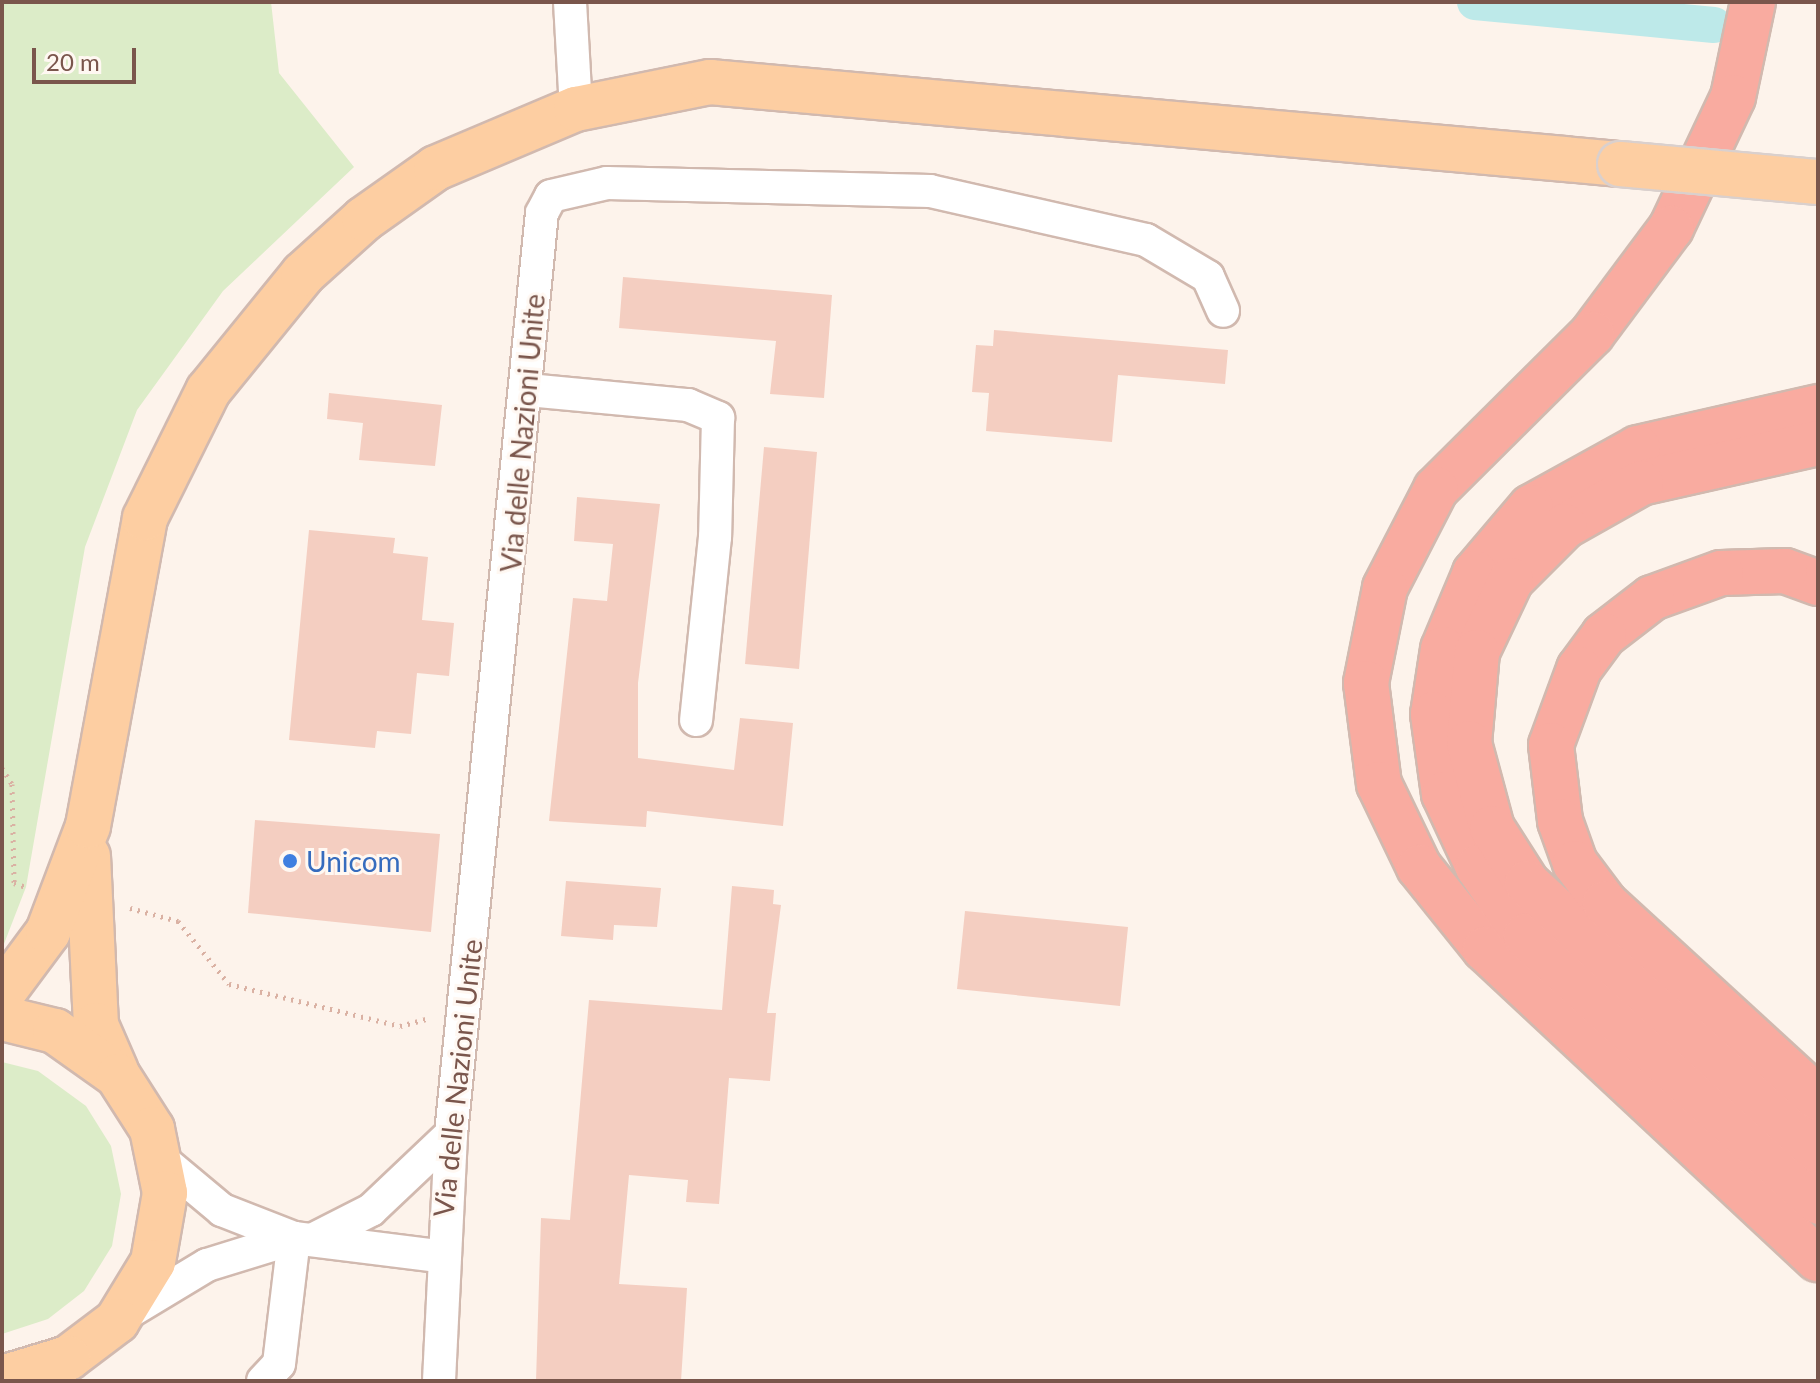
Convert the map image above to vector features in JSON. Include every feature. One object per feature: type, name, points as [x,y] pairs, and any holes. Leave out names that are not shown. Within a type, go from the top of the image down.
[{"type":"highway","points":[[1753,2],[1733,97],[1678,216],[1592,334],[1436,489],[1385,588],[1366,683],[1379,784],[1419,867],[1485,949],[1818,1259]]},
{"type":"highway","points":[[1818,407],[1638,448],[1531,507],[1475,573],[1443,649],[1433,714],[1444,794],[1478,867],[1526,936],[1818,1202]]},
{"type":"highway","points":[[1818,443],[1641,483],[1565,526],[1511,580],[1477,652],[1469,743],[1492,828],[1527,883],[1818,1151]]},
{"type":"highway","points":[[1818,583],[1785,571],[1721,573],[1652,598],[1604,635],[1579,669],[1551,745],[1560,821],[1575,863],[1605,903],[1818,1098]]},
{"type":"main road","points":[[2,1378],[56,1370],[117,1321],[138,1293],[160,1239],[161,1159],[152,1129],[118,1076],[96,1025],[87,899],[88,826],[145,518],[208,391],[303,274],[364,219],[436,168],[576,109],[656,89],[753,82],[1818,182]]},
{"type":"main road","points":[[2,994],[48,932],[88,826]]},
{"type":"main road","points":[[2,1018],[55,1031],[118,1076]]},
{"type":"street","points":[[570,2],[576,109]]},
{"type":"street","name":"Via delle Nazioni Unite","points":[[439,1381],[439,1256],[528,390],[542,213],[551,196],[607,183],[930,191],[1146,240],[1208,277],[1223,311]]},
{"type":"street","points":[[528,390],[688,405],[718,418],[715,537],[696,720]]},
{"type":"street","points":[[117,1321],[207,1265],[304,1238],[371,1210],[451,1134]]},
{"type":"street","points":[[161,1159],[222,1210],[304,1238],[439,1256]]},
{"type":"street","points":[[263,1381],[279,1364],[304,1238]]},
{"type":"path","points":[[2,768],[12,784],[14,883],[26,887]]},
{"type":"path","points":[[87,899],[178,921],[229,984],[400,1026],[465,1008]]},
{"type":"green space","points":[[2,2],[271,2],[279,73],[354,167],[223,291],[137,410],[85,547],[26,887],[2,949]]},
{"type":"green space","points":[[2,1062],[38,1071],[86,1106],[111,1146],[121,1194],[112,1246],[84,1291],[48,1319],[2,1334]]},
{"type":"building","points":[[623,277],[832,295],[824,398],[770,394],[776,341],[619,328]]},
{"type":"building","points":[[994,330],[1228,350],[1225,384],[1118,375],[1112,442],[986,431],[989,393],[972,392],[976,345],[993,346]]},
{"type":"building","points":[[329,393],[442,405],[435,466],[359,460],[363,423],[327,419]]},
{"type":"building","points":[[764,447],[817,452],[799,669],[745,664]]},
{"type":"building","points":[[577,497],[660,504],[638,683],[638,758],[734,770],[740,718],[793,723],[783,826],[647,811],[646,827],[549,821],[573,598],[607,601],[613,544],[574,541]]},
{"type":"building","points":[[309,530],[395,538],[393,553],[428,557],[422,620],[454,623],[449,676],[417,673],[411,734],[377,731],[375,748],[289,740]]},
{"type":"building","points":[[255,820],[440,834],[431,932],[248,913]]},
{"type":"building","points":[[566,881],[661,888],[657,927],[614,925],[613,940],[561,936]]},
{"type":"building","points":[[732,886],[774,890],[773,904],[781,905],[767,1013],[776,1013],[770,1081],[729,1078],[719,1204],[686,1202],[688,1180],[629,1175],[619,1284],[687,1288],[681,1381],[536,1381],[541,1218],[570,1220],[589,1000],[722,1010]]},
{"type":"building","points":[[965,911],[1128,927],[1120,1006],[957,989]]},
{"type":"waterway","points":[[1475,2],[1714,25]]},
{"type":"place","name":"Unicom","points":[[290,861]]}]
